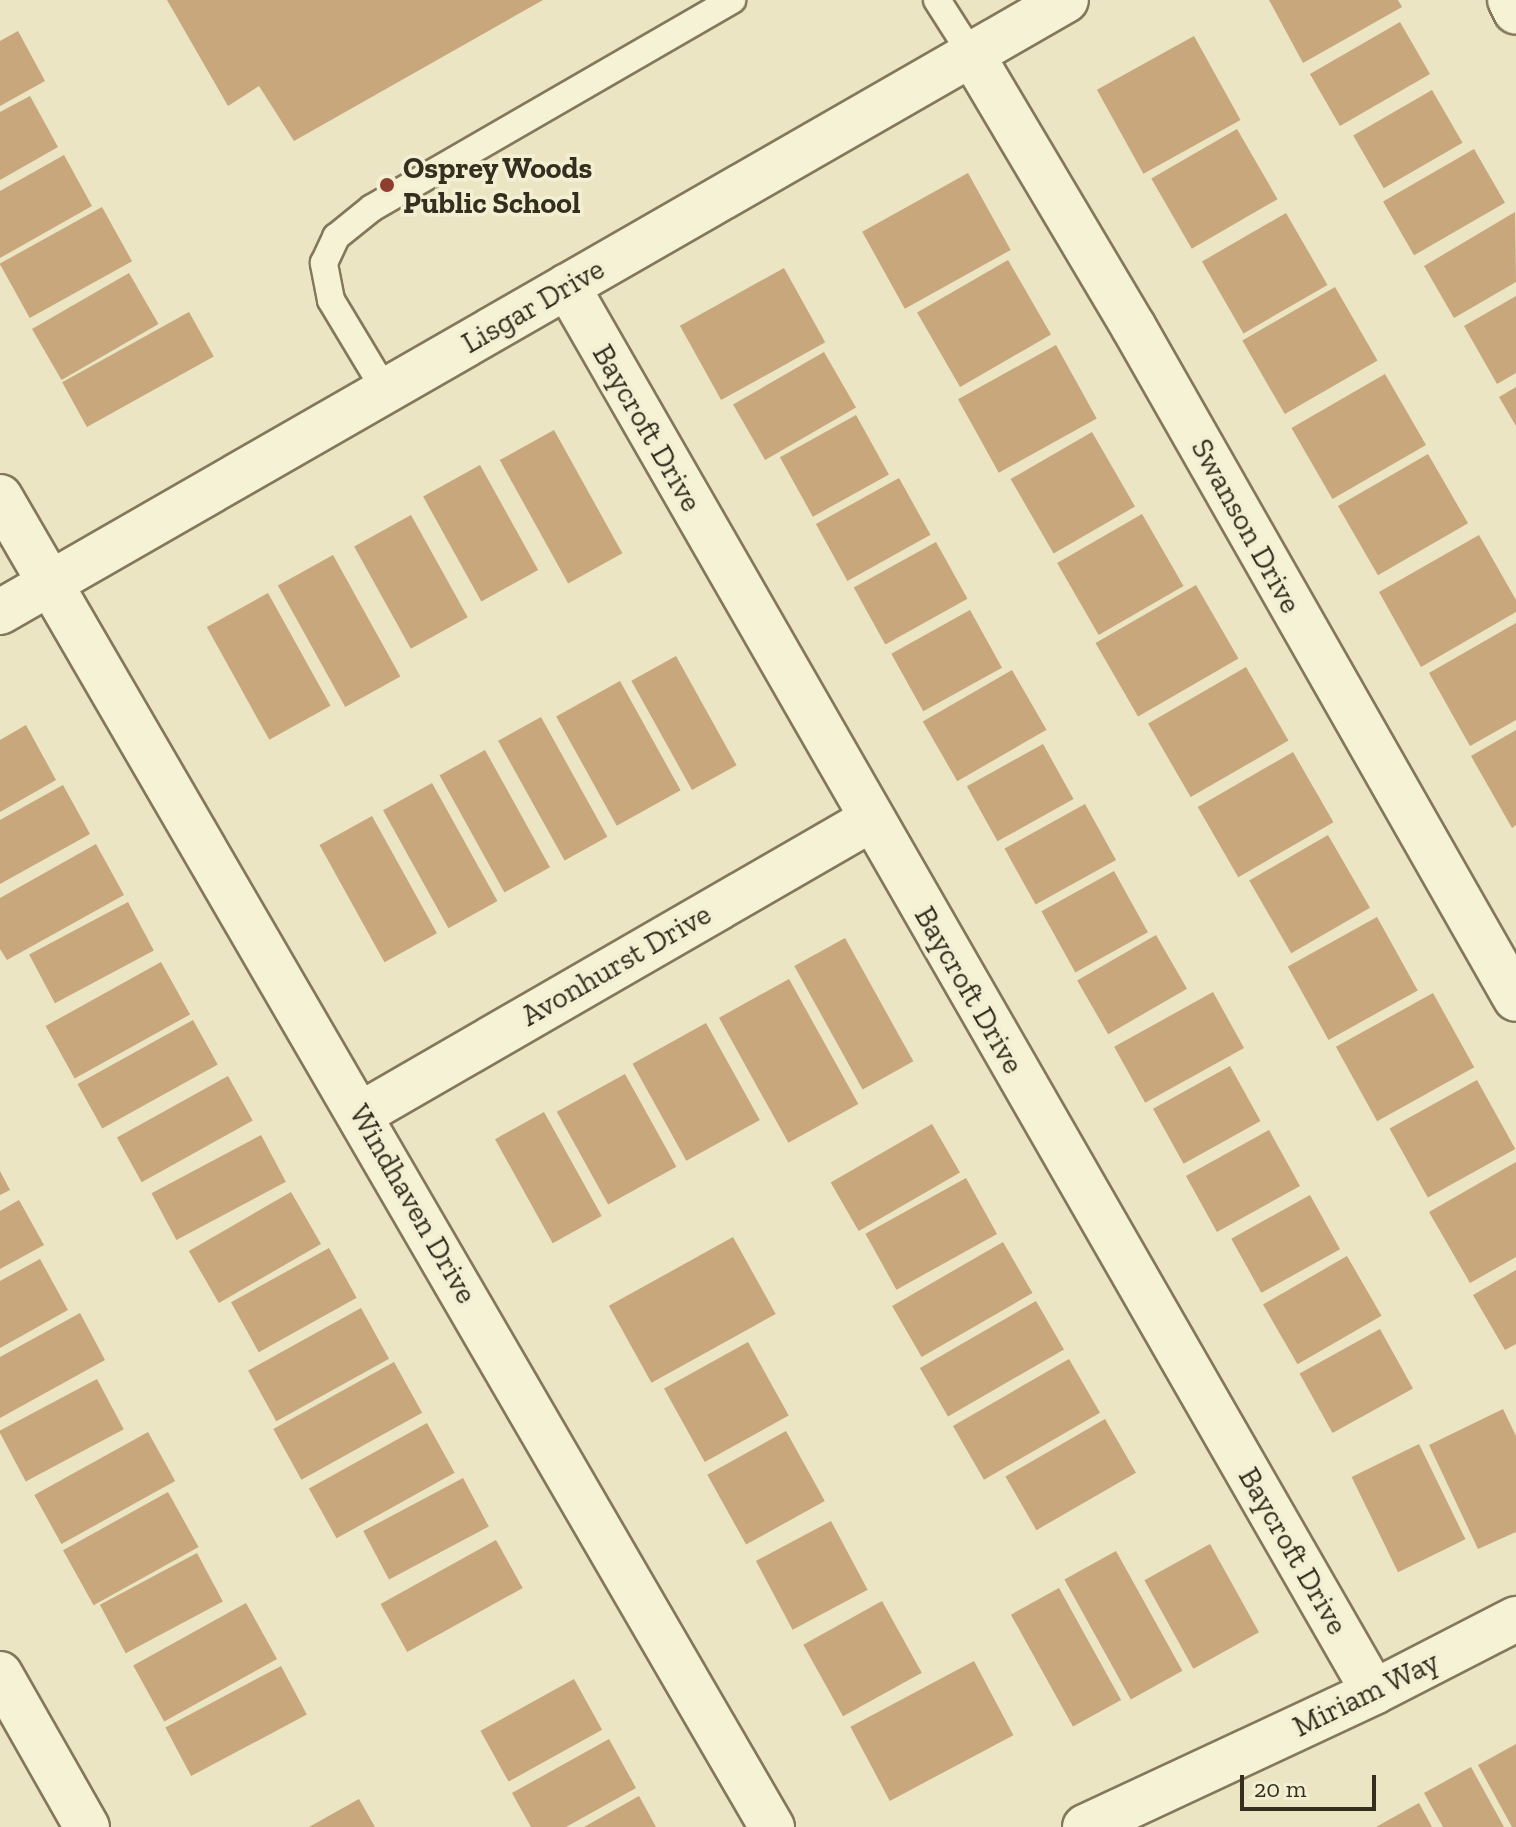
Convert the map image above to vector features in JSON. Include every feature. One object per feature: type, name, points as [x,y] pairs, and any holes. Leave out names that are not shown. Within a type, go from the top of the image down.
[{"type":"street","name":"Lisgar Drive","points":[[0,612],[1066,0]]},
{"type":"street","points":[[1510,0],[1516,12]]},
{"type":"street","name":"Swanson Drive","points":[[972,55],[1133,326],[1516,999]]},
{"type":"street","name":"Baycroft Drive","points":[[567,286],[1374,1692]]},
{"type":"street","name":"Windhaven Drive","points":[[0,497],[361,1114],[772,1827]]},
{"type":"street","name":"Avonhurst Drive","points":[[361,1114],[872,819]]},
{"type":"street","name":"Miriam Way","points":[[1085,1827],[1374,1692],[1516,1619]]},
{"type":"street","points":[[0,1674],[87,1827]]},
{"type":"lane","points":[[385,390],[331,300],[324,263],[336,237],[372,208],[732,0]]},
{"type":"lane","points":[[937,0],[972,55]]},
{"type":"building","points":[[167,0],[543,0],[294,141],[259,86],[228,106]]},
{"type":"building","points":[[1269,0],[1398,0],[1402,7],[1303,63]]},
{"type":"building","points":[[1400,22],[1430,74],[1340,126],[1310,74]]},
{"type":"building","points":[[18,31],[45,81],[0,106],[0,41]]},
{"type":"building","points":[[1194,36],[1241,120],[1143,174],[1097,90]]},
{"type":"building","points":[[1432,90],[1462,143],[1384,188],[1353,136]]},
{"type":"building","points":[[30,96],[58,147],[0,180],[0,112]]},
{"type":"building","points":[[1237,129],[1278,199],[1192,249],[1151,178]]},
{"type":"building","points":[[1474,149],[1505,203],[1414,255],[1383,202]]},
{"type":"building","points":[[64,155],[92,206],[0,258],[0,191]]},
{"type":"building","points":[[968,173],[1011,250],[905,309],[862,232]]},
{"type":"building","points":[[102,207],[132,261],[30,318],[0,264]]},
{"type":"building","points":[[1515,212],[1516,282],[1454,318],[1424,266]]},
{"type":"building","points":[[1286,213],[1328,285],[1243,333],[1202,262]]},
{"type":"building","points":[[1008,260],[1051,334],[960,387],[917,313]]},
{"type":"building","points":[[784,268],[825,342],[721,400],[680,326]]},
{"type":"building","points":[[129,273],[158,324],[62,380],[32,329]]},
{"type":"building","points":[[1335,287],[1378,361],[1285,414],[1242,340]]},
{"type":"building","points":[[1516,296],[1516,373],[1497,384],[1464,326]]},
{"type":"building","points":[[189,312],[214,357],[87,427],[62,382]]},
{"type":"building","points":[[1056,345],[1097,418],[999,473],[958,399]]},
{"type":"building","points":[[824,352],[856,407],[765,460],[733,405]]},
{"type":"building","points":[[1385,374],[1426,445],[1332,499],[1291,428]]},
{"type":"building","points":[[1516,387],[1516,426],[1499,397]]},
{"type":"building","points":[[856,415],[889,474],[813,517],[780,457]]},
{"type":"building","points":[[554,430],[622,553],[568,583],[500,460]]},
{"type":"building","points":[[1092,432],[1135,506],[1054,553],[1011,479]]},
{"type":"building","points":[[1428,454],[1468,523],[1378,575],[1338,506]]},
{"type":"building","points":[[480,465],[538,570],[481,601],[423,497]]},
{"type":"building","points":[[899,478],[931,535],[847,581],[816,524]]},
{"type":"building","points":[[1142,514],[1184,586],[1099,635],[1057,563]]},
{"type":"building","points":[[411,515],[468,617],[411,649],[354,547]]},
{"type":"building","points":[[1479,535],[1516,600],[1516,612],[1421,667],[1379,592]]},
{"type":"building","points":[[936,542],[968,599],[885,644],[854,588]]},
{"type":"building","points":[[333,555],[400,677],[345,707],[278,586]]},
{"type":"building","points":[[1196,585],[1238,659],[1138,717],[1096,643]]},
{"type":"building","points":[[268,593],[331,706],[269,740],[207,627]]},
{"type":"building","points":[[970,610],[1002,668],[923,711],[891,654]]},
{"type":"building","points":[[1516,623],[1516,720],[1470,746],[1429,673]]},
{"type":"building","points":[[676,656],[737,765],[692,790],[631,681]]},
{"type":"building","points":[[1246,667],[1288,741],[1191,797],[1148,724]]},
{"type":"building","points":[[1012,670],[1046,730],[957,781],[923,722]]},
{"type":"building","points":[[620,681],[681,790],[617,826],[556,716]]},
{"type":"building","points":[[541,717],[607,837],[565,861],[498,741]]},
{"type":"building","points":[[26,725],[56,780],[0,812],[0,740]]},
{"type":"building","points":[[1516,730],[1516,825],[1512,828],[1471,756]]},
{"type":"building","points":[[1043,744],[1074,799],[997,841],[967,786]]},
{"type":"building","points":[[485,750],[550,867],[504,892],[440,775]]},
{"type":"building","points":[[1293,752],[1334,822],[1238,877],[1198,807]]},
{"type":"building","points":[[432,783],[497,901],[448,928],[383,810]]},
{"type":"building","points":[[63,785],[90,834],[0,884],[0,820]]},
{"type":"building","points":[[1085,804],[1116,860],[1036,905],[1005,849]]},
{"type":"building","points":[[372,816],[437,933],[384,962],[320,845]]},
{"type":"building","points":[[1328,835],[1370,908],[1291,953],[1249,880]]},
{"type":"building","points":[[96,844],[124,895],[7,960],[0,949],[0,898]]},
{"type":"building","points":[[1114,871],[1148,932],[1075,972],[1041,911]]},
{"type":"building","points":[[128,902],[154,951],[55,1003],[29,955]]},
{"type":"building","points":[[1377,917],[1418,990],[1329,1040],[1288,966]]},
{"type":"building","points":[[1156,935],[1187,989],[1108,1034],[1077,980]]},
{"type":"building","points":[[845,938],[913,1061],[863,1089],[794,966]]},
{"type":"building","points":[[161,962],[190,1014],[75,1078],[46,1026]]},
{"type":"building","points":[[789,979],[858,1104],[788,1143],[719,1018]]},
{"type":"building","points":[[1213,992],[1244,1048],[1145,1103],[1114,1047]]},
{"type":"building","points":[[1433,993],[1474,1067],[1377,1121],[1336,1047]]},
{"type":"building","points":[[193,1020],[218,1065],[102,1129],[78,1084]]},
{"type":"building","points":[[706,1023],[760,1120],[686,1161],[633,1064]]},
{"type":"building","points":[[1230,1066],[1261,1121],[1184,1164],[1153,1109]]},
{"type":"building","points":[[625,1074],[676,1167],[608,1205],[557,1112]]},
{"type":"building","points":[[228,1076],[253,1121],[142,1182],[117,1138]]},
{"type":"building","points":[[1477,1080],[1515,1149],[1428,1198],[1390,1128]]},
{"type":"building","points":[[544,1112],[602,1216],[553,1243],[495,1139]]},
{"type":"building","points":[[932,1124],[960,1172],[859,1231],[831,1182]]},
{"type":"building","points":[[1269,1130],[1300,1186],[1217,1232],[1186,1176]]},
{"type":"building","points":[[261,1135],[286,1182],[176,1240],[152,1193]]},
{"type":"building","points":[[1516,1162],[1516,1257],[1470,1283],[1429,1212]]},
{"type":"building","points":[[0,1171],[10,1190],[0,1195]]},
{"type":"building","points":[[966,1178],[997,1234],[896,1290],[865,1234]]},
{"type":"building","points":[[291,1192],[321,1244],[219,1303],[189,1251]]},
{"type":"building","points":[[1310,1195],[1340,1249],[1261,1293],[1231,1239]]},
{"type":"building","points":[[19,1200],[44,1245],[0,1269],[0,1211]]},
{"type":"building","points":[[733,1237],[776,1314],[651,1383],[609,1306]]},
{"type":"building","points":[[1003,1242],[1032,1293],[922,1357],[892,1306]]},
{"type":"building","points":[[329,1248],[357,1298],[259,1352],[231,1302]]},
{"type":"building","points":[[1347,1256],[1382,1316],[1297,1364],[1263,1304]]},
{"type":"building","points":[[40,1259],[68,1310],[0,1348],[0,1281]]},
{"type":"building","points":[[1516,1270],[1516,1344],[1505,1350],[1473,1295]]},
{"type":"building","points":[[1036,1301],[1064,1349],[948,1416],[920,1368]]},
{"type":"building","points":[[361,1308],[389,1359],[276,1421],[248,1371]]},
{"type":"building","points":[[80,1313],[105,1360],[0,1418],[0,1357]]},
{"type":"building","points":[[1380,1329],[1413,1388],[1333,1433],[1300,1374]]},
{"type":"building","points":[[748,1342],[789,1415],[705,1462],[664,1389]]},
{"type":"building","points":[[1069,1359],[1100,1413],[984,1480],[953,1426]]},
{"type":"building","points":[[394,1362],[422,1413],[301,1480],[273,1429]]},
{"type":"building","points":[[97,1379],[124,1429],[26,1481],[0,1431]]},
{"type":"building","points":[[1503,1409],[1516,1436],[1516,1532],[1478,1549],[1429,1445]]},
{"type":"building","points":[[1105,1419],[1136,1473],[1036,1530],[1005,1476]]},
{"type":"building","points":[[427,1423],[455,1473],[337,1538],[309,1488]]},
{"type":"building","points":[[786,1431],[825,1501],[746,1545],[707,1475]]},
{"type":"building","points":[[148,1432],[175,1481],[61,1544],[34,1495]]},
{"type":"building","points":[[1419,1444],[1465,1539],[1398,1572],[1352,1477]]},
{"type":"building","points":[[463,1478],[489,1527],[389,1580],[363,1531]]},
{"type":"building","points":[[168,1492],[199,1547],[94,1605],[63,1550]]},
{"type":"building","points":[[831,1521],[868,1590],[793,1630],[756,1561]]},
{"type":"building","points":[[496,1540],[523,1588],[407,1652],[381,1604]]},
{"type":"building","points":[[1210,1544],[1259,1632],[1193,1669],[1144,1580]]},
{"type":"building","points":[[1116,1551],[1182,1671],[1131,1699],[1064,1580]]},
{"type":"building","points":[[197,1553],[223,1602],[126,1653],[100,1605]]},
{"type":"building","points":[[1059,1588],[1121,1700],[1073,1727],[1011,1615]]},
{"type":"building","points":[[882,1601],[922,1673],[843,1716],[803,1645]]},
{"type":"building","points":[[246,1603],[277,1659],[164,1722],[133,1666]]},
{"type":"building","points":[[974,1661],[1013,1735],[890,1801],[850,1727]]},
{"type":"building","points":[[281,1666],[307,1715],[191,1776],[165,1728]]},
{"type":"building","points":[[574,1679],[602,1730],[509,1782],[480,1731]]},
{"type":"building","points":[[609,1739],[636,1788],[566,1827],[531,1827],[512,1793]]},
{"type":"building","points":[[1516,1744],[1516,1827],[1512,1827],[1478,1765]]},
{"type":"building","points":[[1471,1767],[1504,1827],[1443,1827],[1424,1793]]},
{"type":"building","points":[[639,1796],[656,1827],[584,1827]]},
{"type":"building","points":[[359,1799],[375,1827],[309,1827]]},
{"type":"building","points":[[1419,1803],[1432,1827],[1376,1827]]},
{"type":"place","name":"Osprey Woods Public School","points":[[387,185]]}]
